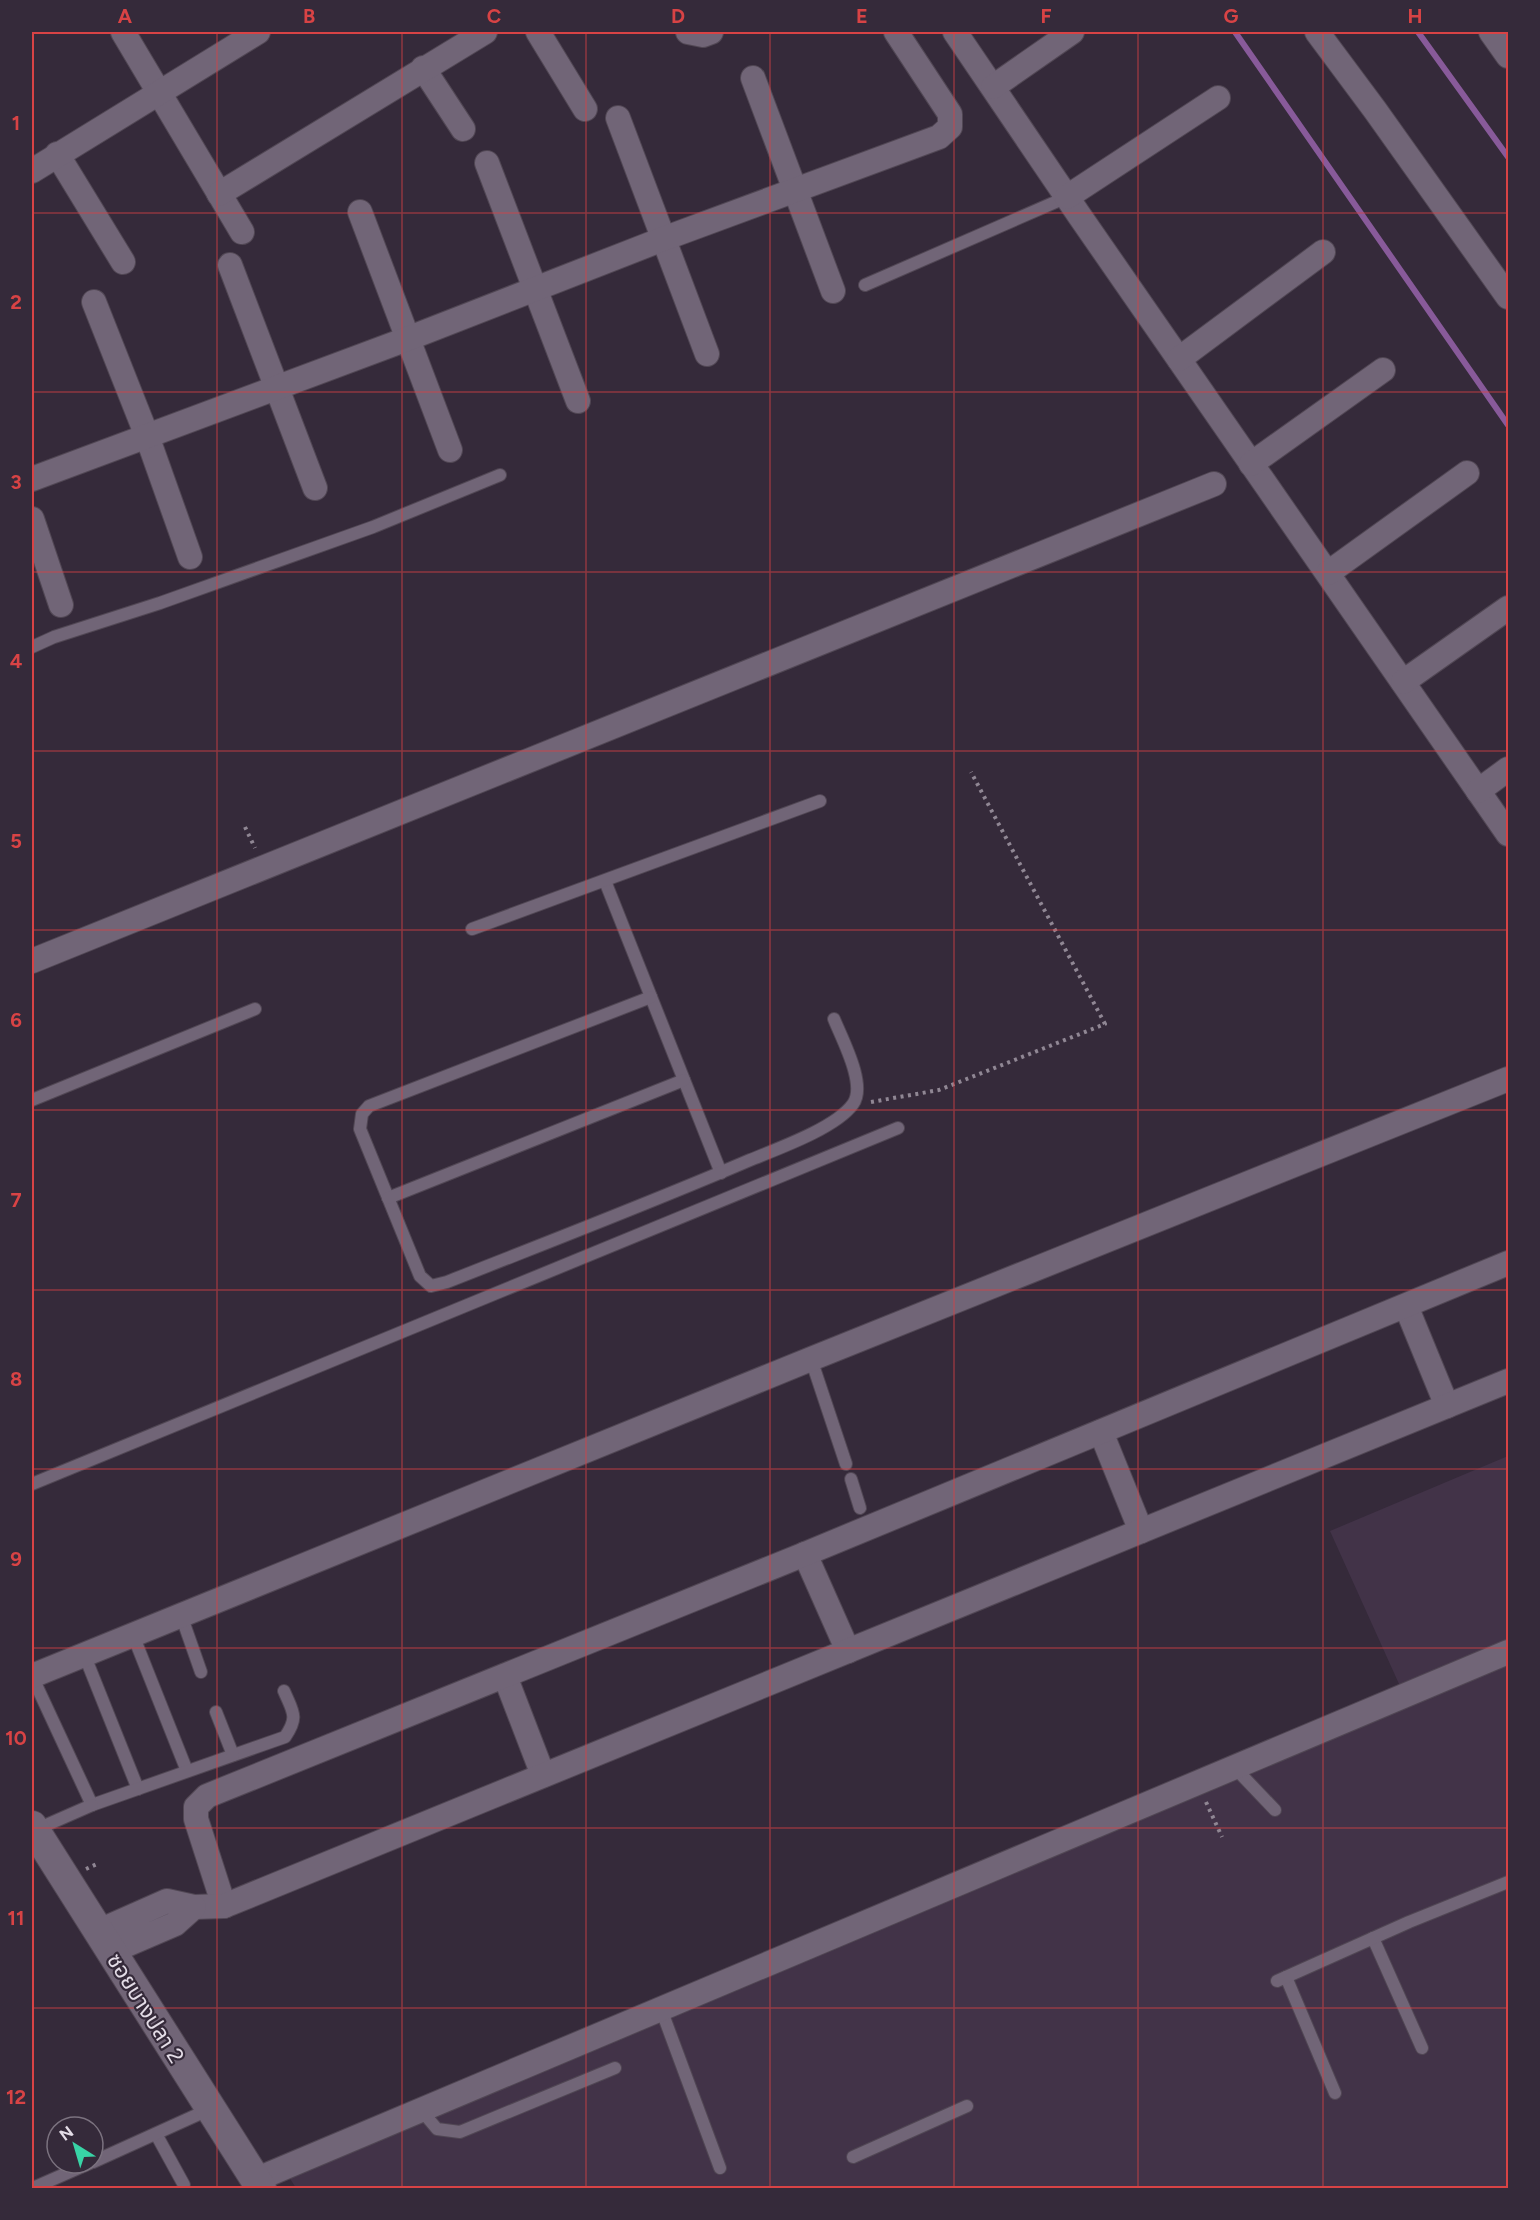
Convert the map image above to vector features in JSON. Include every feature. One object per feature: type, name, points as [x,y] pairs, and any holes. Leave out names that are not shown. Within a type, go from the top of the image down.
[{"type":"street","points":[[123,32],[242,232]]},
{"type":"street","points":[[32,171],[258,32]]},
{"type":"street","points":[[219,194],[485,32]]},
{"type":"street","points":[[538,32],[585,109]]},
{"type":"street","points":[[688,32],[703,35],[711,32]]},
{"type":"street","points":[[32,479],[407,339],[663,239],[939,138],[950,127],[950,114],[896,32]]},
{"type":"street","points":[[956,32],[1251,464],[1509,834]]},
{"type":"street","points":[[993,87],[1072,32]]},
{"type":"street","points":[[1317,32],[1509,297]]},
{"type":"street","points":[[1491,32],[1509,56]]},
{"type":"street","points":[[423,68],[463,129]]},
{"type":"street","points":[[753,78],[833,291]]},
{"type":"street","points":[[1067,197],[1218,98]]},
{"type":"street","points":[[618,117],[706,354]]},
{"type":"street","points":[[57,154],[123,262]]},
{"type":"street","points":[[487,163],[578,402]]},
{"type":"street","points":[[360,212],[450,450]]},
{"type":"street","points":[[1179,359],[1323,252]]},
{"type":"street","points":[[230,265],[315,488]]},
{"type":"street","points":[[94,302],[147,436],[190,558]]},
{"type":"street","points":[[1251,464],[1383,370]]},
{"type":"street","points":[[1328,573],[1467,474]]},
{"type":"street","points":[[32,961],[1214,484]]},
{"type":"street","points":[[32,519],[62,605]]},
{"type":"street","points":[[1403,682],[1509,608]]},
{"type":"street","points":[[1478,791],[1509,769]]},
{"type":"street","points":[[32,1676],[811,1359],[1509,1079]]},
{"type":"street","points":[[224,1906],[196,1819],[196,1807],[207,1796],[805,1554],[1509,1263]]},
{"type":"street","points":[[1406,1306],[1447,1407]]},
{"type":"street","points":[[104,1942],[167,1901],[194,1907],[224,1906],[1509,1381]]},
{"type":"street","points":[[1101,1432],[1141,1532]]},
{"type":"street","points":[[805,1554],[848,1651]]},
{"type":"street","points":[[258,2184],[421,2110],[1509,1652]]},
{"type":"street","points":[[505,1676],[543,1775]]},
{"type":"street","name":"ซอยบางปลา 2","points":[[33,1829],[258,2184]]},
{"type":"lane","points":[[865,285],[1067,197]]},
{"type":"lane","points":[[32,647],[54,637],[160,603],[373,527],[500,475]]},
{"type":"lane","points":[[472,929],[820,801]]},
{"type":"lane","points":[[605,881],[721,1173]]},
{"type":"lane","points":[[651,997],[369,1106],[362,1114],[360,1129],[420,1276],[431,1286],[447,1282],[721,1173],[814,1133],[852,1105],[857,1095],[856,1075],[834,1019]]},
{"type":"lane","points":[[32,1100],[255,1009]]},
{"type":"lane","points":[[388,1197],[684,1080]]},
{"type":"lane","points":[[32,1485],[898,1128]]},
{"type":"lane","points":[[811,1359],[846,1464]]},
{"type":"lane","points":[[851,1479],[860,1508]]},
{"type":"lane","points":[[181,1615],[201,1672]]},
{"type":"lane","points":[[133,1635],[187,1771]]},
{"type":"lane","points":[[84,1654],[138,1789]]},
{"type":"lane","points":[[32,1676],[92,1805]]},
{"type":"lane","points":[[33,1829],[92,1805],[285,1737],[295,1717],[284,1691]]},
{"type":"lane","points":[[216,1712],[233,1755]]},
{"type":"lane","points":[[1234,1767],[1275,1810]]},
{"type":"lane","points":[[1335,2092],[1281,1979],[1509,1882]]},
{"type":"lane","points":[[1373,1938],[1422,2048]]},
{"type":"lane","points":[[661,2009],[720,2168]]},
{"type":"lane","points":[[421,2110],[438,2128],[460,2132],[615,2068]]},
{"type":"lane","points":[[853,2157],[967,2106]]},
{"type":"lane","points":[[105,2156],[210,2109]]},
{"type":"lane","points":[[156,2134],[184,2185]]},
{"type":"lane","points":[[33,2188],[62,2175]]},
{"type":"path","points":[[852,1105],[939,1090],[1105,1024],[971,772]]},
{"type":"path","points":[[1197,1783],[1222,1837]]},
{"type":"shaded area","points":[[1508,1456],[1508,2188],[296,2188],[278,2160],[1404,1695],[1330,1531]]},
{"type":"waterway","points":[[1235,32],[1508,425]]},
{"type":"waterway","points":[[1418,32],[1508,157]]}]
